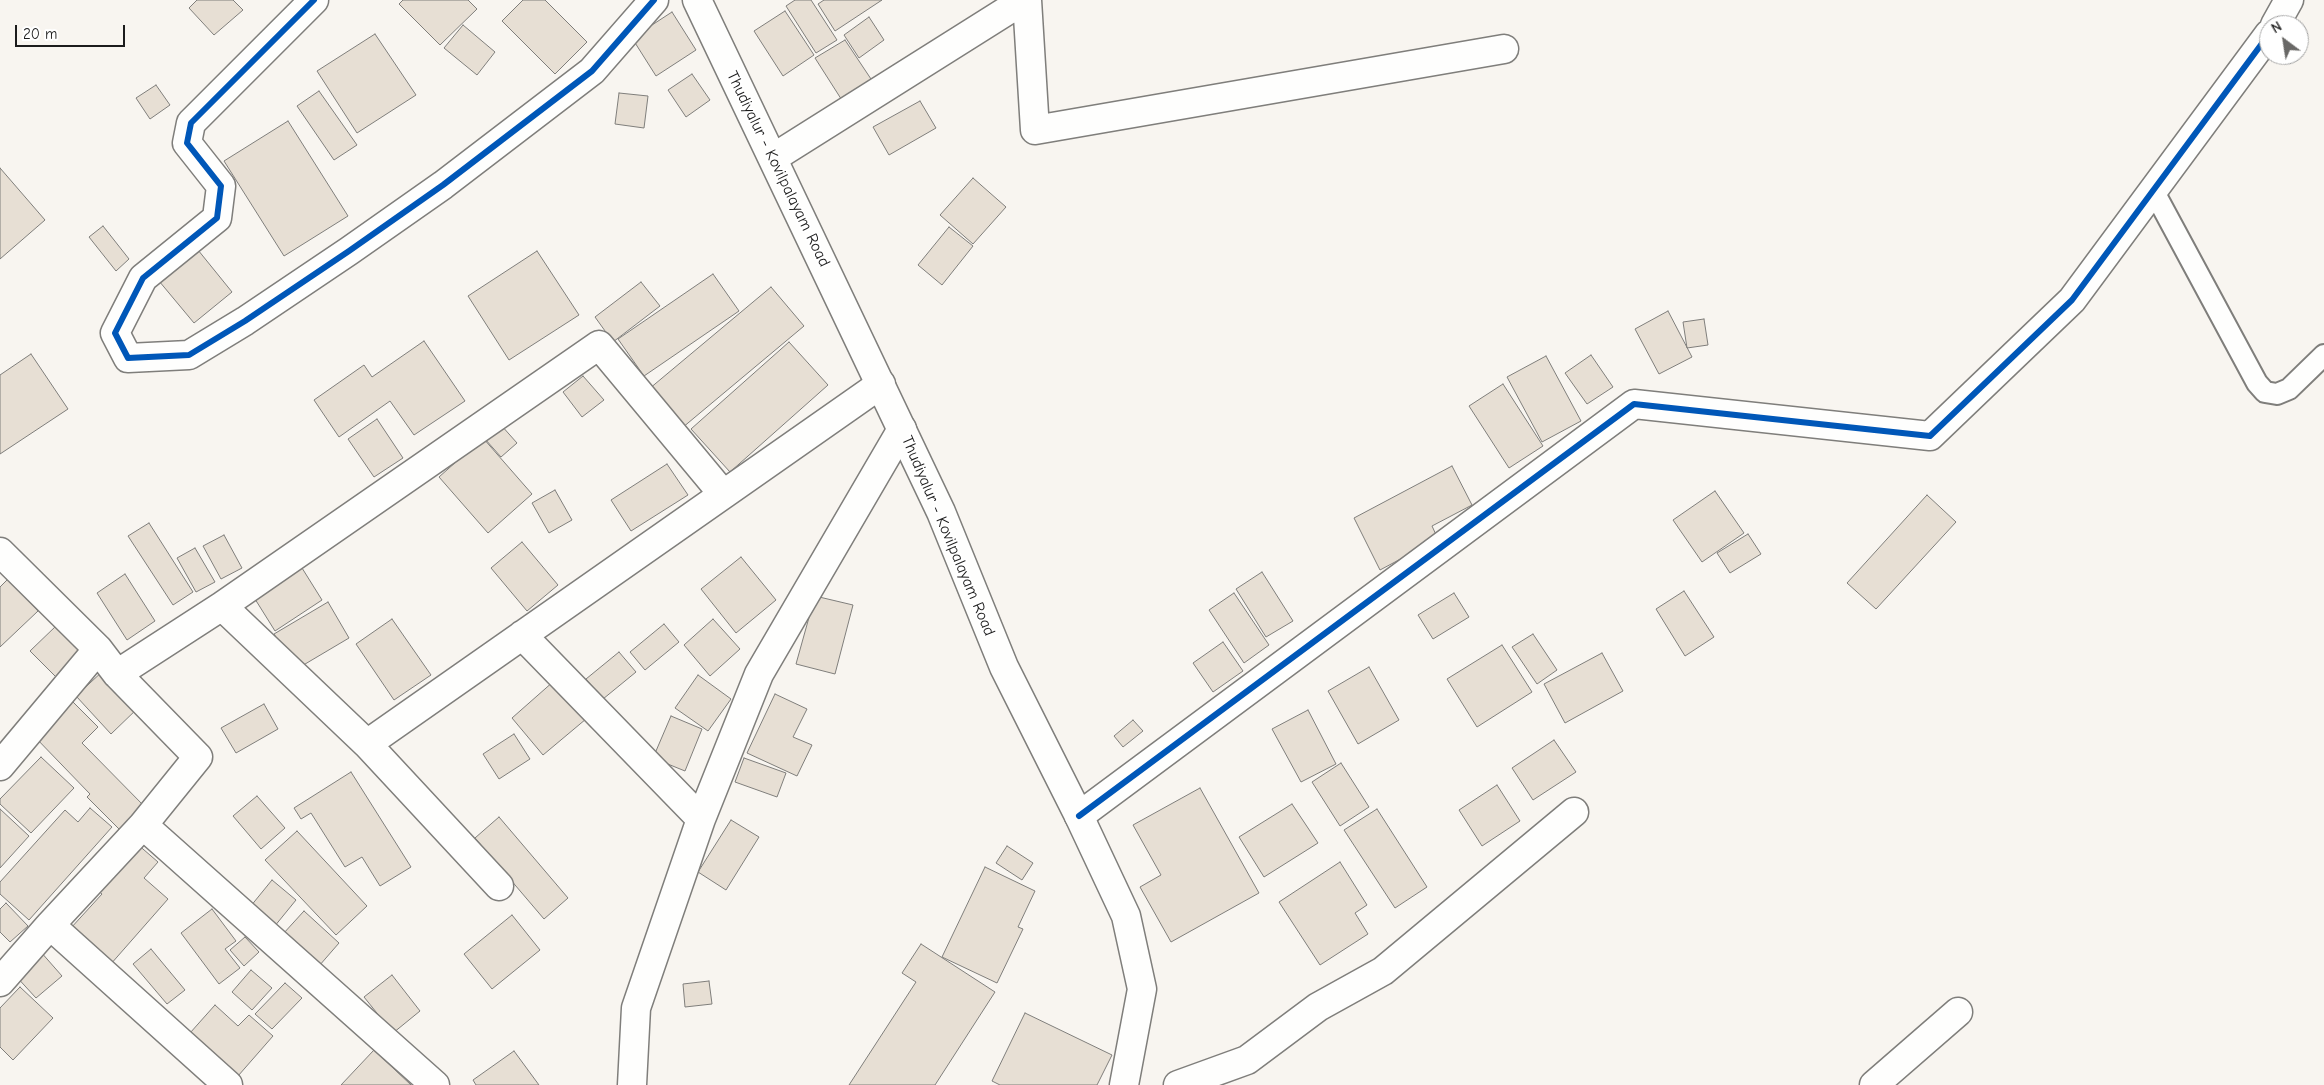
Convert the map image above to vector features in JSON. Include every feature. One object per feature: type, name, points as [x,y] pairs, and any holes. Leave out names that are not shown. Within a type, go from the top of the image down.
[{"type":"street","points":[[314,0],[191,122],[187,143],[220,186],[217,218],[143,278],[116,333],[128,358],[189,355],[245,321],[349,252],[443,185],[592,71],[654,0]]},
{"type":"street","name":"Thudiyalur - Kovilpalayam Road","points":[[697,0],[941,512],[1004,667],[1079,816],[1126,916],[1142,989],[1124,1085]]},
{"type":"street","points":[[773,158],[1025,0],[1035,130],[1504,49]]},
{"type":"street","points":[[2281,15],[2289,0]]},
{"type":"street","points":[[1079,816],[1634,404],[1930,436],[2072,300],[2259,47]]},
{"type":"street","points":[[117,674],[222,606],[599,345],[723,494]]},
{"type":"street","points":[[367,744],[881,384]]},
{"type":"street","points":[[632,1085],[636,1008],[701,819],[759,674],[902,429]]},
{"type":"street","points":[[0,982],[143,825],[198,757],[117,674],[98,649],[2,557]]},
{"type":"street","points":[[222,606],[367,744],[499,886]]},
{"type":"street","points":[[522,635],[701,819]]},
{"type":"street","points":[[0,766],[98,649]]},
{"type":"street","points":[[1178,1085],[1247,1060],[1318,1007],[1383,971],[1574,812]]},
{"type":"street","points":[[143,825],[435,1085]]},
{"type":"street","points":[[50,925],[228,1085]]},
{"type":"street","points":[[1874,1085],[1958,1012]]},
{"type":"lane","points":[[2153,190],[2257,383],[2265,392],[2277,394],[2289,389],[2324,355]]},
{"type":"building","points":[[197,0],[233,0],[243,10],[214,35],[189,8]]},
{"type":"building","points":[[403,0],[468,0],[477,9],[440,45],[399,4]]},
{"type":"building","points":[[523,0],[545,0],[587,42],[555,74],[502,21]]},
{"type":"building","points":[[795,0],[811,0],[837,40],[816,53],[786,6]]},
{"type":"building","points":[[824,0],[882,0],[835,31],[818,4]]},
{"type":"building","points":[[785,11],[814,55],[783,76],[754,31]]},
{"type":"building","points":[[672,12],[696,50],[656,76],[632,38]]},
{"type":"building","points":[[869,17],[884,40],[859,58],[844,35]]},
{"type":"building","points":[[463,25],[495,52],[477,75],[444,48]]},
{"type":"building","points":[[375,34],[416,95],[357,133],[317,71]]},
{"type":"building","points":[[845,40],[875,85],[845,105],[815,58]]},
{"type":"building","points":[[692,74],[710,100],[686,117],[668,90]]},
{"type":"building","points":[[156,85],[170,105],[150,119],[136,98]]},
{"type":"building","points":[[319,91],[357,145],[334,160],[297,106]]},
{"type":"building","points":[[619,93],[648,96],[644,128],[615,124]]},
{"type":"building","points":[[920,101],[936,128],[889,155],[873,127]]},
{"type":"building","points":[[288,121],[348,216],[284,256],[224,161]]},
{"type":"building","points":[[0,168],[45,220],[0,259]]},
{"type":"building","points":[[973,178],[1006,207],[973,244],[940,215]]},
{"type":"building","points":[[103,226],[129,259],[116,271],[89,237]]},
{"type":"building","points":[[949,227],[973,246],[942,285],[918,265]]},
{"type":"building","points":[[198,250],[232,292],[194,323],[159,281]]},
{"type":"building","points":[[537,251],[579,315],[509,360],[468,296]]},
{"type":"building","points":[[713,274],[739,311],[644,376],[618,339]]},
{"type":"building","points":[[641,282],[660,306],[613,342],[595,317]]},
{"type":"building","points":[[771,287],[804,326],[682,428],[649,389]]},
{"type":"building","points":[[1668,311],[1692,357],[1659,374],[1635,329]]},
{"type":"building","points":[[1704,319],[1708,345],[1687,348],[1683,322]]},
{"type":"building","points":[[424,341],[465,401],[414,435],[390,401],[339,437],[314,400],[364,365],[372,377]]},
{"type":"building","points":[[789,342],[828,385],[730,472],[691,429]]},
{"type":"building","points":[[31,354],[68,409],[0,454],[0,375]]},
{"type":"building","points":[[1591,355],[1613,387],[1587,404],[1565,373]]},
{"type":"building","points":[[1546,356],[1581,421],[1542,442],[1507,377]]},
{"type":"building","points":[[583,376],[604,400],[582,417],[563,392]]},
{"type":"building","points":[[1503,384],[1543,446],[1509,468],[1469,406]]},
{"type":"building","points":[[377,419],[403,458],[374,477],[348,439]]},
{"type":"building","points":[[501,425],[517,443],[501,457],[485,439]]},
{"type":"building","points":[[483,438],[532,494],[488,533],[439,477]]},
{"type":"building","points":[[667,464],[688,495],[631,531],[611,500]]},
{"type":"building","points":[[1452,466],[1472,505],[1432,526],[1438,539],[1380,570],[1354,518]]},
{"type":"building","points":[[555,490],[572,520],[549,533],[532,503]]},
{"type":"building","points":[[1715,491],[1744,533],[1702,562],[1673,520]]},
{"type":"building","points":[[1927,495],[1956,522],[1876,609],[1847,583]]},
{"type":"building","points":[[149,523],[193,592],[173,605],[128,536]]},
{"type":"building","points":[[1748,534],[1761,554],[1730,573],[1717,553]]},
{"type":"building","points":[[224,535],[242,568],[221,579],[203,546]]},
{"type":"building","points":[[522,542],[558,585],[527,611],[491,568]]},
{"type":"building","points":[[195,548],[215,582],[196,592],[177,558]]},
{"type":"building","points":[[741,557],[776,600],[736,633],[701,589]]},
{"type":"building","points":[[302,568],[322,600],[275,631],[255,599]]},
{"type":"building","points":[[1262,572],[1293,621],[1266,637],[1236,589]]},
{"type":"building","points":[[125,574],[155,621],[127,640],[97,593]]},
{"type":"building","points":[[8,579],[38,611],[0,647],[0,587]]},
{"type":"building","points":[[1684,591],[1714,637],[1685,656],[1656,609]]},
{"type":"building","points":[[1234,593],[1269,645],[1244,663],[1209,610]]},
{"type":"building","points":[[1454,593],[1469,617],[1433,639],[1418,615]]},
{"type":"building","points":[[815,596],[853,605],[835,674],[796,664]]},
{"type":"building","points":[[328,602],[349,638],[295,670],[274,634]]},
{"type":"building","points":[[392,619],[431,675],[394,700],[356,644]]},
{"type":"building","points":[[713,619],[740,649],[710,676],[684,645]]},
{"type":"building","points":[[664,624],[679,642],[645,670],[630,652]]},
{"type":"building","points":[[56,626],[83,652],[57,678],[30,651]]},
{"type":"building","points":[[1533,634],[1557,670],[1537,684],[1512,647]]},
{"type":"building","points":[[1223,642],[1243,671],[1213,692],[1193,663]]},
{"type":"building","points":[[1502,645],[1532,692],[1477,727],[1447,679]]},
{"type":"building","points":[[619,652],[636,672],[603,699],[586,679]]},
{"type":"building","points":[[1602,653],[1623,691],[1565,723],[1544,684]]},
{"type":"building","points":[[1369,667],[1399,720],[1358,744],[1328,691]]},
{"type":"building","points":[[104,670],[139,707],[111,734],[76,696]]},
{"type":"building","points":[[698,675],[731,699],[708,731],[675,708]]},
{"type":"building","points":[[554,681],[586,719],[543,755],[512,718]]},
{"type":"building","points":[[775,694],[807,709],[793,737],[812,745],[797,776],[747,753]]},
{"type":"building","points":[[70,699],[98,727],[82,743],[146,808],[122,832],[87,797],[90,794],[33,735]]},
{"type":"building","points":[[264,704],[278,729],[236,753],[221,728]]},
{"type":"building","points":[[1308,710],[1336,764],[1301,782],[1272,729]]},
{"type":"building","points":[[671,716],[702,729],[685,771],[653,758]]},
{"type":"building","points":[[1133,720],[1143,731],[1123,747],[1114,736]]},
{"type":"building","points":[[514,734],[530,759],[499,779],[483,754]]},
{"type":"building","points":[[1554,740],[1576,772],[1533,800],[1512,768]]},
{"type":"building","points":[[41,757],[74,788],[31,833],[0,804],[0,799]]},
{"type":"building","points":[[744,758],[786,773],[777,797],[735,782]]},
{"type":"building","points":[[1341,763],[1369,807],[1340,826],[1312,782]]},
{"type":"building","points":[[351,772],[411,867],[380,886],[362,857],[345,867],[311,813],[301,819],[294,808]]},
{"type":"building","points":[[1497,785],[1520,821],[1482,846],[1459,810]]},
{"type":"building","points":[[1200,788],[1259,893],[1171,942],[1140,887],[1161,875],[1133,825]]},
{"type":"building","points":[[257,796],[285,828],[261,849],[233,816]]},
{"type":"building","points":[[1292,804],[1318,843],[1264,877],[1239,837]]},
{"type":"building","points":[[90,808],[112,827],[29,920],[0,894],[0,882],[65,810],[78,822]]},
{"type":"building","points":[[0,809],[29,836],[0,868]]},
{"type":"building","points":[[1377,809],[1427,887],[1395,908],[1344,830]]},
{"type":"building","points":[[499,817],[568,898],[544,919],[475,838]]},
{"type":"building","points":[[731,820],[759,837],[726,890],[698,872]]},
{"type":"building","points":[[297,831],[367,906],[336,935],[265,860]]},
{"type":"building","points":[[136,843],[158,862],[144,878],[168,899],[110,965],[70,929],[102,894],[95,888]]},
{"type":"building","points":[[1007,846],[1033,863],[1022,880],[996,863]]},
{"type":"building","points":[[1340,862],[1367,905],[1355,913],[1368,934],[1320,965],[1279,902]]},
{"type":"building","points":[[985,867],[1035,891],[1018,927],[1023,929],[997,983],[942,957]]},
{"type":"building","points":[[272,880],[296,900],[274,927],[250,907]]},
{"type":"building","points":[[6,903],[28,926],[10,942],[0,932],[0,909]]},
{"type":"building","points":[[212,909],[236,941],[225,949],[240,968],[219,984],[181,933]]},
{"type":"building","points":[[304,911],[339,943],[319,966],[283,934]]},
{"type":"building","points":[[512,915],[540,950],[492,989],[464,954]]},
{"type":"building","points":[[245,937],[259,952],[244,966],[230,950]]},
{"type":"building","points":[[921,944],[995,992],[935,1085],[849,1085],[916,982],[902,973]]},
{"type":"building","points":[[151,949],[185,990],[167,1004],[133,964]]},
{"type":"building","points":[[40,951],[62,976],[36,998],[14,974]]},
{"type":"building","points":[[251,970],[272,988],[252,1010],[232,992]]},
{"type":"building","points":[[392,975],[420,1011],[393,1033],[364,997]]},
{"type":"building","points":[[709,981],[712,1004],[685,1007],[683,984]]},
{"type":"building","points":[[285,983],[302,998],[272,1029],[255,1014]]},
{"type":"building","points":[[20,987],[53,1018],[13,1060],[0,1047],[0,1008]]},
{"type":"building","points":[[215,1005],[238,1026],[249,1015],[273,1036],[238,1076],[190,1033]]},
{"type":"building","points":[[1025,1013],[1112,1055],[1097,1085],[1000,1085],[992,1081]]},
{"type":"building","points":[[374,1050],[411,1085],[341,1085]]},
{"type":"building","points":[[514,1051],[539,1085],[476,1085],[473,1080]]},
{"type":"cycle path","points":[[314,0],[191,123],[187,143],[221,186],[217,218],[143,278],[115,333],[128,358],[189,355],[245,321],[349,251],[443,185],[592,71],[654,0]]},
{"type":"cycle path","points":[[1079,816],[1634,404],[1930,436],[2072,300],[2259,48]]}]
